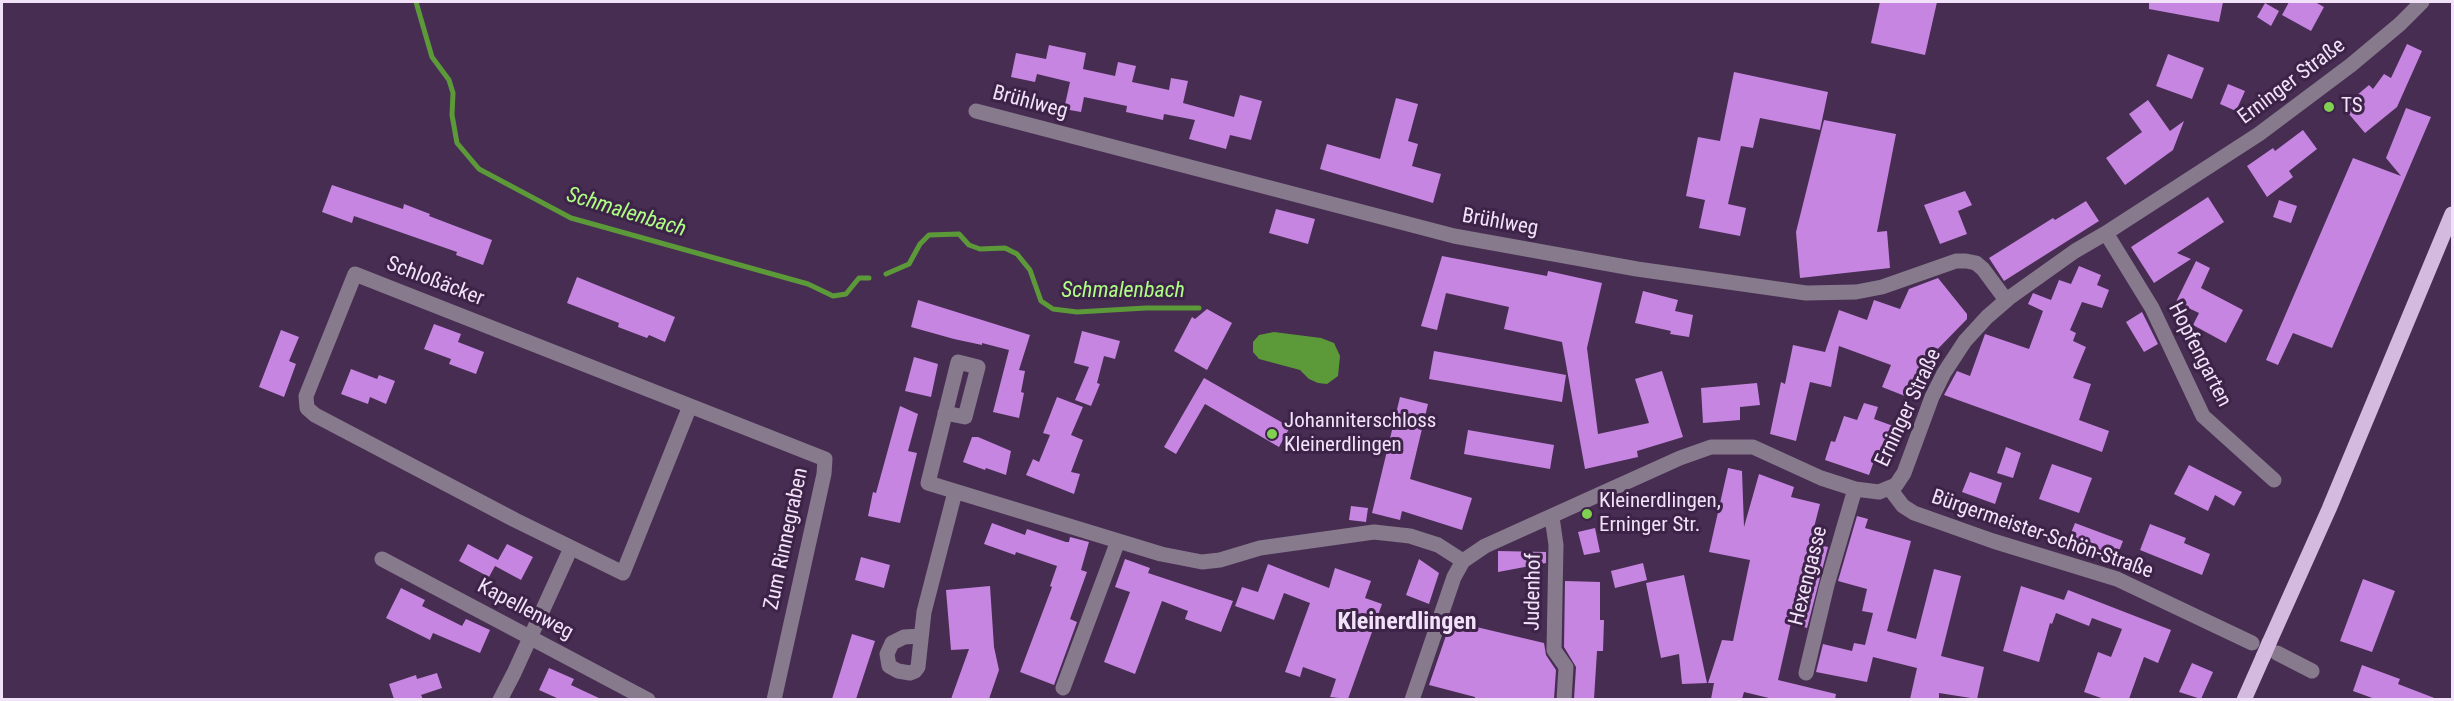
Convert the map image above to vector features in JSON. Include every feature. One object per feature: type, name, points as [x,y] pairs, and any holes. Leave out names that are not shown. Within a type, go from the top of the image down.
[{"type":"main road","points":[[2244,699],[2270,651],[2452,214]]},
{"type":"street","name":"Erninger Straße","points":[[1463,561],[1485,546],[1699,450],[1727,445],[1753,447],[1768,452],[1821,477],[1855,489],[1868,492],[1890,489],[1896,485],[1904,473],[1932,397],[1944,373],[1965,341],[1986,317],[2075,251],[2259,134],[2400,24],[2422,2]]},
{"type":"street","name":"Brühlweg","points":[[976,111],[1454,236],[1647,271],[1806,293],[1832,294],[1873,288],[1911,278],[1956,261],[1966,261],[1976,263],[1983,269],[2006,300]]},
{"type":"street","name":"Hopfengarten","points":[[2106,233],[2152,308],[2203,416],[2274,480]]},
{"type":"street","name":"Schloßäcker","points":[[355,274],[690,406],[623,573],[336,426],[307,408],[306,396],[355,274]]},
{"type":"street","name":"Zum Rinnegraben","points":[[690,406],[825,459],[824,474],[774,699]]},
{"type":"street","points":[[945,413],[928,483],[1184,561],[1220,560],[1260,548],[1374,532],[1410,536],[1438,545],[1463,561],[1454,577],[1412,699]]},
{"type":"street","name":"Hexengasse","points":[[1806,673],[1827,585],[1855,489]]},
{"type":"street","name":"Bürgermeister-Schön-Straße","points":[[1890,489],[1903,506],[1914,513],[1993,541],[2117,579],[2252,643]]},
{"type":"street","points":[[921,636],[924,612],[955,492]]},
{"type":"street","name":"Judenhof","points":[[1552,517],[1556,545],[1554,650],[1566,667],[1564,699]]},
{"type":"street","points":[[1063,688],[1118,541]]},
{"type":"street","points":[[501,699],[571,548]]},
{"type":"street","name":"Kapellenweg","points":[[382,559],[648,699]]},
{"type":"street","points":[[2270,651],[2312,671]]},
{"type":"shaded area","points":[[1274,332],[1321,338],[1334,343],[1340,356],[1338,376],[1327,384],[1318,383],[1309,379],[1300,370],[1259,359],[1253,352],[1253,342],[1259,335]]},
{"type":"building","points":[[1880,2],[1937,2],[1925,55],[1871,43]]},
{"type":"building","points":[[2149,2],[2223,2],[2219,22],[2149,9]]},
{"type":"building","points":[[2289,2],[2315,2],[2324,7],[2311,31],[2282,15]]},
{"type":"building","points":[[2265,3],[2279,11],[2271,26],[2257,17]]},
{"type":"building","points":[[2407,44],[2422,51],[2397,107],[2365,133],[2343,107],[2369,85],[2373,89],[2384,74],[2391,78]]},
{"type":"building","points":[[1049,45],[1086,53],[1083,69],[1115,76],[1118,62],[1136,66],[1132,82],[1169,90],[1171,78],[1188,81],[1183,103],[1234,117],[1240,95],[1262,101],[1251,140],[1230,135],[1226,149],[1189,139],[1195,120],[1164,114],[1163,120],[1126,112],[1127,106],[1084,97],[1081,112],[1064,109],[1070,82],[1037,74],[1035,82],[1011,77],[1016,53],[1046,59]]},
{"type":"building","points":[[2168,54],[2204,68],[2192,99],[2156,86]]},
{"type":"building","points":[[1734,72],[1828,92],[1820,130],[1760,118],[1753,148],[1741,146],[1728,204],[1746,208],[1740,236],[1699,228],[1705,200],[1686,196],[1698,137],[1720,141]]},
{"type":"building","points":[[2228,84],[2245,91],[2236,111],[2220,104]]},
{"type":"building","points":[[1396,98],[1418,104],[1408,141],[1418,144],[1412,166],[1441,174],[1433,203],[1320,169],[1327,144],[1380,159]]},
{"type":"building","points":[[2148,100],[2170,131],[2184,121],[2173,150],[2125,185],[2106,158],[2142,132],[2129,114]]},
{"type":"building","points":[[2406,108],[2431,117],[2332,348],[2293,333],[2278,365],[2266,360],[2353,158],[2401,176],[2386,158]]},
{"type":"building","points":[[1824,120],[1896,134],[1877,232],[1887,231],[1890,268],[1800,278],[1796,232]]},
{"type":"building","points":[[2303,130],[2317,149],[2289,171],[2293,177],[2267,197],[2247,166],[2273,148],[2275,151]]},
{"type":"building","points":[[332,185],[403,209],[404,204],[492,240],[483,265],[456,255],[457,252],[354,216],[352,223],[322,212]]},
{"type":"building","points":[[1965,191],[1972,205],[1958,211],[1967,234],[1940,244],[1924,205]]},
{"type":"building","points":[[2208,197],[2224,222],[2177,253],[2191,259],[2154,283],[2131,247]]},
{"type":"building","points":[[2279,200],[2297,206],[2291,223],[2273,217]]},
{"type":"building","points":[[2086,201],[2099,221],[2004,281],[1989,258],[2053,218],[2055,220]]},
{"type":"building","points":[[1276,209],[1315,219],[1308,244],[1269,233]]},
{"type":"building","points":[[1442,256],[1547,276],[1548,271],[1602,283],[1587,348],[1598,434],[1649,423],[1635,379],[1662,371],[1683,437],[1637,451],[1638,457],[1585,469],[1562,342],[1504,329],[1509,307],[1446,293],[1437,330],[1421,326]]},
{"type":"building","points":[[2196,261],[2210,268],[2201,288],[2243,310],[2226,343],[2193,325],[2199,313],[2176,302]]},
{"type":"building","points":[[2079,266],[2101,275],[2097,285],[2109,290],[2102,308],[2082,302],[2070,330],[2076,333],[2073,341],[2086,347],[2073,378],[2091,384],[2079,420],[2109,431],[2102,452],[1944,395],[1957,371],[1970,376],[1985,334],[2029,349],[2043,311],[2028,304],[2033,293],[2051,300],[2059,280],[2071,284]]},
{"type":"building","points":[[577,277],[675,317],[665,342],[649,335],[647,338],[618,327],[619,323],[567,303]]},
{"type":"building","points":[[1938,278],[1967,314],[1967,319],[1927,360],[1938,364],[1925,388],[1921,387],[1915,400],[1882,387],[1891,365],[1839,346],[1831,387],[1810,382],[1796,441],[1770,434],[1781,382],[1785,384],[1793,345],[1825,352],[1839,310],[1867,320],[1874,300],[1900,309],[1909,289]]},
{"type":"building","points":[[1643,291],[1678,300],[1675,311],[1693,315],[1689,337],[1670,334],[1671,331],[1635,323]]},
{"type":"building","points":[[918,300],[1030,335],[1019,370],[1025,371],[1019,418],[993,412],[1009,350],[954,339],[911,327]]},
{"type":"building","points":[[1207,309],[1232,323],[1207,370],[1174,351],[1192,317],[1195,319]]},
{"type":"building","points":[[2142,312],[2158,344],[2144,352],[2126,322]]},
{"type":"building","points":[[434,324],[461,334],[458,342],[484,352],[476,374],[449,364],[451,359],[424,349]]},
{"type":"building","points":[[281,330],[299,337],[289,361],[296,364],[284,397],[259,387]]},
{"type":"building","points":[[1082,331],[1120,341],[1115,359],[1104,356],[1097,383],[1100,384],[1091,406],[1075,400],[1089,367],[1074,363]]},
{"type":"building","points":[[1434,351],[1566,375],[1562,402],[1429,379]]},
{"type":"building","points":[[914,357],[938,364],[931,397],[905,391]]},
{"type":"building","points":[[351,369],[377,379],[379,375],[395,381],[386,404],[370,397],[368,404],[341,394]]},
{"type":"building","name":"Johanniterschloss Kleinerdlingen","points":[[1204,378],[1290,427],[1279,447],[1205,404],[1176,454],[1164,447]]},
{"type":"building","points":[[1757,383],[1760,405],[1740,407],[1740,420],[1703,423],[1701,388]]},
{"type":"building","points":[[1057,397],[1083,407],[1071,435],[1083,440],[1071,472],[1080,474],[1074,494],[1026,475],[1033,459],[1039,462],[1050,435],[1043,433]]},
{"type":"building","points":[[1400,397],[1428,404],[1410,479],[1472,498],[1462,530],[1402,511],[1400,520],[1372,513]]},
{"type":"building","points":[[1864,403],[1878,407],[1874,419],[1896,427],[1887,454],[1878,450],[1869,475],[1825,460],[1831,441],[1835,442],[1844,416],[1857,420]]},
{"type":"building","points":[[900,406],[918,414],[908,451],[917,453],[900,523],[868,516],[873,492],[876,493]]},
{"type":"building","points":[[1468,430],[1554,445],[1550,469],[1464,454]]},
{"type":"building","points":[[972,437],[978,437],[1011,451],[1006,475],[963,462]]},
{"type":"building","points":[[2006,447],[2021,453],[2013,478],[1997,473]]},
{"type":"building","points":[[2052,464],[2092,478],[2079,513],[2039,499]]},
{"type":"building","points":[[2189,465],[2242,492],[2234,506],[2215,495],[2208,511],[2174,494]]},
{"type":"building","points":[[1728,468],[1742,471],[1744,527],[1759,474],[1794,487],[1791,497],[1820,504],[1810,543],[1828,547],[1807,628],[1791,623],[1778,680],[1836,694],[1835,699],[1773,699],[1744,692],[1742,699],[1711,699],[1714,683],[1708,683],[1722,640],[1733,641],[1750,560],[1709,552]]},
{"type":"building","points":[[1970,472],[2002,483],[1995,504],[1962,492]]},
{"type":"building","points":[[1351,506],[1368,508],[1366,522],[1349,520]]},
{"type":"building","points":[[1857,516],[1868,519],[1865,528],[1911,541],[1887,631],[1916,639],[1934,569],[1961,576],[1941,656],[1984,667],[1977,699],[1939,693],[1939,699],[1910,699],[1917,668],[1873,657],[1867,682],[1816,672],[1823,644],[1852,651],[1854,643],[1865,645],[1873,613],[1862,611],[1867,589],[1838,581]]},
{"type":"building","points":[[992,523],[1025,535],[1027,529],[1066,542],[1069,542],[1070,537],[1089,542],[1081,570],[1087,572],[1070,619],[1077,622],[1054,685],[1020,672],[1052,587],[1050,586],[1057,566],[984,544]]},
{"type":"building","points":[[2075,523],[2123,541],[2115,561],[2067,543]]},
{"type":"building","points":[[2150,524],[2186,538],[2184,543],[2210,554],[2202,575],[2140,550]]},
{"type":"building","points":[[1595,528],[1600,552],[1584,555],[1578,532]]},
{"type":"building","points":[[468,544],[498,560],[507,544],[533,557],[521,580],[495,566],[489,577],[459,561]]},
{"type":"building","points":[[1498,551],[1546,552],[1546,563],[1498,572]]},
{"type":"building","points":[[861,557],[890,565],[884,588],[855,580]]},
{"type":"building","points":[[1125,559],[1150,568],[1148,573],[1233,601],[1221,632],[1185,619],[1188,611],[1162,601],[1135,674],[1104,662],[1130,592],[1115,587]]},
{"type":"building","points":[[1419,559],[1439,573],[1429,604],[1406,595]]},
{"type":"building","points":[[1643,563],[1647,580],[1615,588],[1611,571]]},
{"type":"building","points":[[1268,564],[1329,588],[1335,568],[1371,581],[1365,598],[1382,604],[1348,699],[1330,697],[1336,679],[1303,667],[1300,677],[1285,672],[1310,603],[1284,593],[1274,620],[1235,606],[1242,587],[1258,592]]},
{"type":"building","points":[[1684,575],[1707,683],[1682,684],[1679,654],[1661,658],[1646,583]]},
{"type":"building","points":[[2363,579],[2395,591],[2372,652],[2340,641]]},
{"type":"building","points":[[1565,581],[1600,582],[1600,620],[1604,620],[1603,651],[1597,651],[1594,699],[1574,699],[1576,667],[1564,647]]},
{"type":"building","points":[[990,586],[994,647],[999,670],[989,699],[951,699],[969,649],[951,650],[946,590]]},
{"type":"building","points":[[2021,586],[2064,600],[2068,590],[2171,630],[2158,663],[2144,657],[2129,699],[2104,699],[2084,692],[2098,652],[2111,657],[2122,629],[2092,618],[2089,626],[2056,613],[2052,624],[2050,623],[2039,662],[2003,651]]},
{"type":"building","points":[[401,588],[425,600],[422,606],[462,626],[466,619],[490,630],[480,653],[433,633],[430,640],[386,618]]},
{"type":"building","points":[[1451,621],[1544,643],[1546,655],[1556,670],[1554,699],[1475,699],[1475,697],[1429,685]]},
{"type":"building","points":[[852,634],[875,641],[856,699],[832,699]]},
{"type":"building","points":[[2192,663],[2213,672],[2201,699],[2179,692]]},
{"type":"building","points":[[2362,665],[2400,679],[2398,684],[2437,699],[2375,699],[2353,691]]},
{"type":"building","points":[[549,668],[574,679],[571,685],[601,699],[559,699],[539,690]]},
{"type":"building","points":[[437,673],[442,688],[421,695],[423,699],[394,699],[389,684],[416,675],[417,679]]},
{"type":"waterway","name":"Schmalenbach","points":[[416,2],[432,57],[449,80],[453,93],[452,115],[457,143],[479,169],[571,218],[808,284],[833,296],[846,294],[859,278],[869,278]]},
{"type":"waterway","name":"Schmalenbach","points":[[886,274],[909,264],[920,244],[929,235],[959,234],[969,245],[980,249],[1005,248],[1017,254],[1030,270],[1041,301],[1053,309],[1077,312],[1199,308]]},
{"type":"place","name":"TS","points":[[2329,107]]},
{"type":"place","name":"Johanniterschloss Kleinerdlingen","points":[[1272,434]]},
{"type":"place","name":"Kleinerdlingen, Erninger Str.","points":[[1587,514]]},
{"type":"district","name":"Kleinerdlingen","points":[[1407,623]]}]
